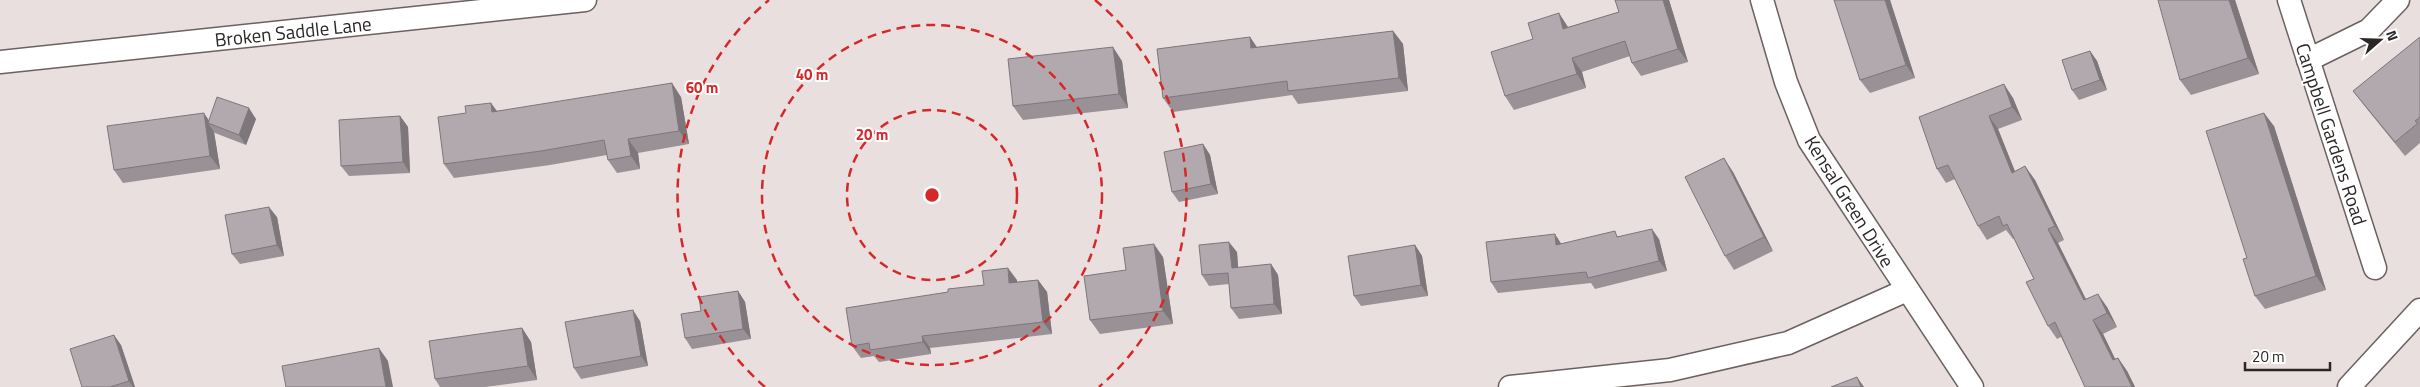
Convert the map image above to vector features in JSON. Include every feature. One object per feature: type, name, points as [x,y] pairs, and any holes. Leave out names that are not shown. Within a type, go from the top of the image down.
[{"type":"street","name":"Broken Saddle Lane","points":[[0,62],[585,0]]},
{"type":"street","name":"Kensal Green Drive","points":[[1762,0],[1786,82],[1809,140],[1972,387]]},
{"type":"street","name":"Campbell Gardens Road","points":[[2289,0],[2375,268]]},
{"type":"street","points":[[2308,60],[2369,30],[2398,0]]},
{"type":"street","points":[[1510,387],[1670,370],[1788,343],[1907,290]]},
{"type":"street","points":[[2349,387],[2420,310]]},
{"type":"building","points":[[1615,0],[1663,0],[1678,49],[1632,63],[1625,41],[1572,58],[1577,74],[1505,96],[1491,52],[1533,39],[1528,23],[1559,13],[1563,29],[1619,12]]},
{"type":"building","points":[[1834,0],[1885,0],[1906,65],[1860,80]]},
{"type":"building","points":[[2158,0],[2229,0],[2248,58],[2180,80]]},
{"type":"building","points":[[1393,31],[1399,78],[1288,91],[1287,81],[1163,98],[1157,49],[1250,37],[1251,48]]},
{"type":"building","points":[[2420,37],[2420,117],[2415,121],[2418,123],[2395,142],[2353,91]]},
{"type":"building","points":[[1113,47],[1119,94],[1013,106],[1008,59]]},
{"type":"building","points":[[2090,51],[2100,80],[2072,90],[2062,60]]},
{"type":"building","points":[[672,83],[679,131],[628,139],[631,156],[608,160],[604,140],[541,151],[444,164],[438,117],[466,113],[465,106],[491,103],[492,112]]},
{"type":"building","points":[[2004,84],[2012,107],[1989,116],[2012,173],[2025,166],[2055,226],[2048,229],[2084,300],[2098,294],[2107,313],[2093,320],[2113,360],[2118,358],[2132,387],[2085,387],[2055,322],[2048,326],[2026,282],[2034,279],[2007,224],[2003,226],[1999,216],[1978,226],[1948,165],[1937,169],[1919,117]]},
{"type":"building","points":[[217,97],[249,108],[239,135],[208,123]]},
{"type":"building","points":[[204,113],[210,156],[114,170],[107,126]]},
{"type":"building","points":[[2264,113],[2316,276],[2255,296],[2243,259],[2247,258],[2206,131]]},
{"type":"building","points":[[400,116],[403,162],[341,166],[339,120]]},
{"type":"building","points":[[1203,144],[1211,184],[1172,192],[1164,152]]},
{"type":"building","points":[[1724,158],[1764,237],[1725,256],[1685,177]]},
{"type":"building","points":[[269,207],[277,245],[232,254],[225,215]]},
{"type":"building","points":[[1652,229],[1659,261],[1588,278],[1586,272],[1491,282],[1486,242],[1555,234],[1556,245],[1615,231],[1617,237]]},
{"type":"building","points":[[1229,242],[1232,268],[1271,264],[1274,304],[1231,308],[1228,273],[1202,275],[1199,245]]},
{"type":"building","points":[[1154,244],[1163,311],[1090,320],[1084,276],[1126,270],[1123,248]]},
{"type":"building","points":[[1415,245],[1421,285],[1354,296],[1348,256]]},
{"type":"building","points":[[1008,268],[1009,283],[1038,280],[1043,322],[922,336],[923,342],[870,350],[869,343],[852,346],[846,308],[948,292],[948,289],[984,285],[982,271]]},
{"type":"building","points":[[738,291],[743,329],[685,338],[681,314],[701,311],[699,297]]},
{"type":"building","points":[[633,310],[641,356],[574,368],[565,322]]},
{"type":"building","points":[[522,328],[528,366],[435,379],[429,341]]},
{"type":"building","points":[[114,335],[129,381],[110,387],[82,387],[70,349]]},
{"type":"building","points":[[379,348],[386,387],[286,387],[282,366]]},
{"type":"building","points":[[1857,377],[1861,387],[1831,387]]}]
